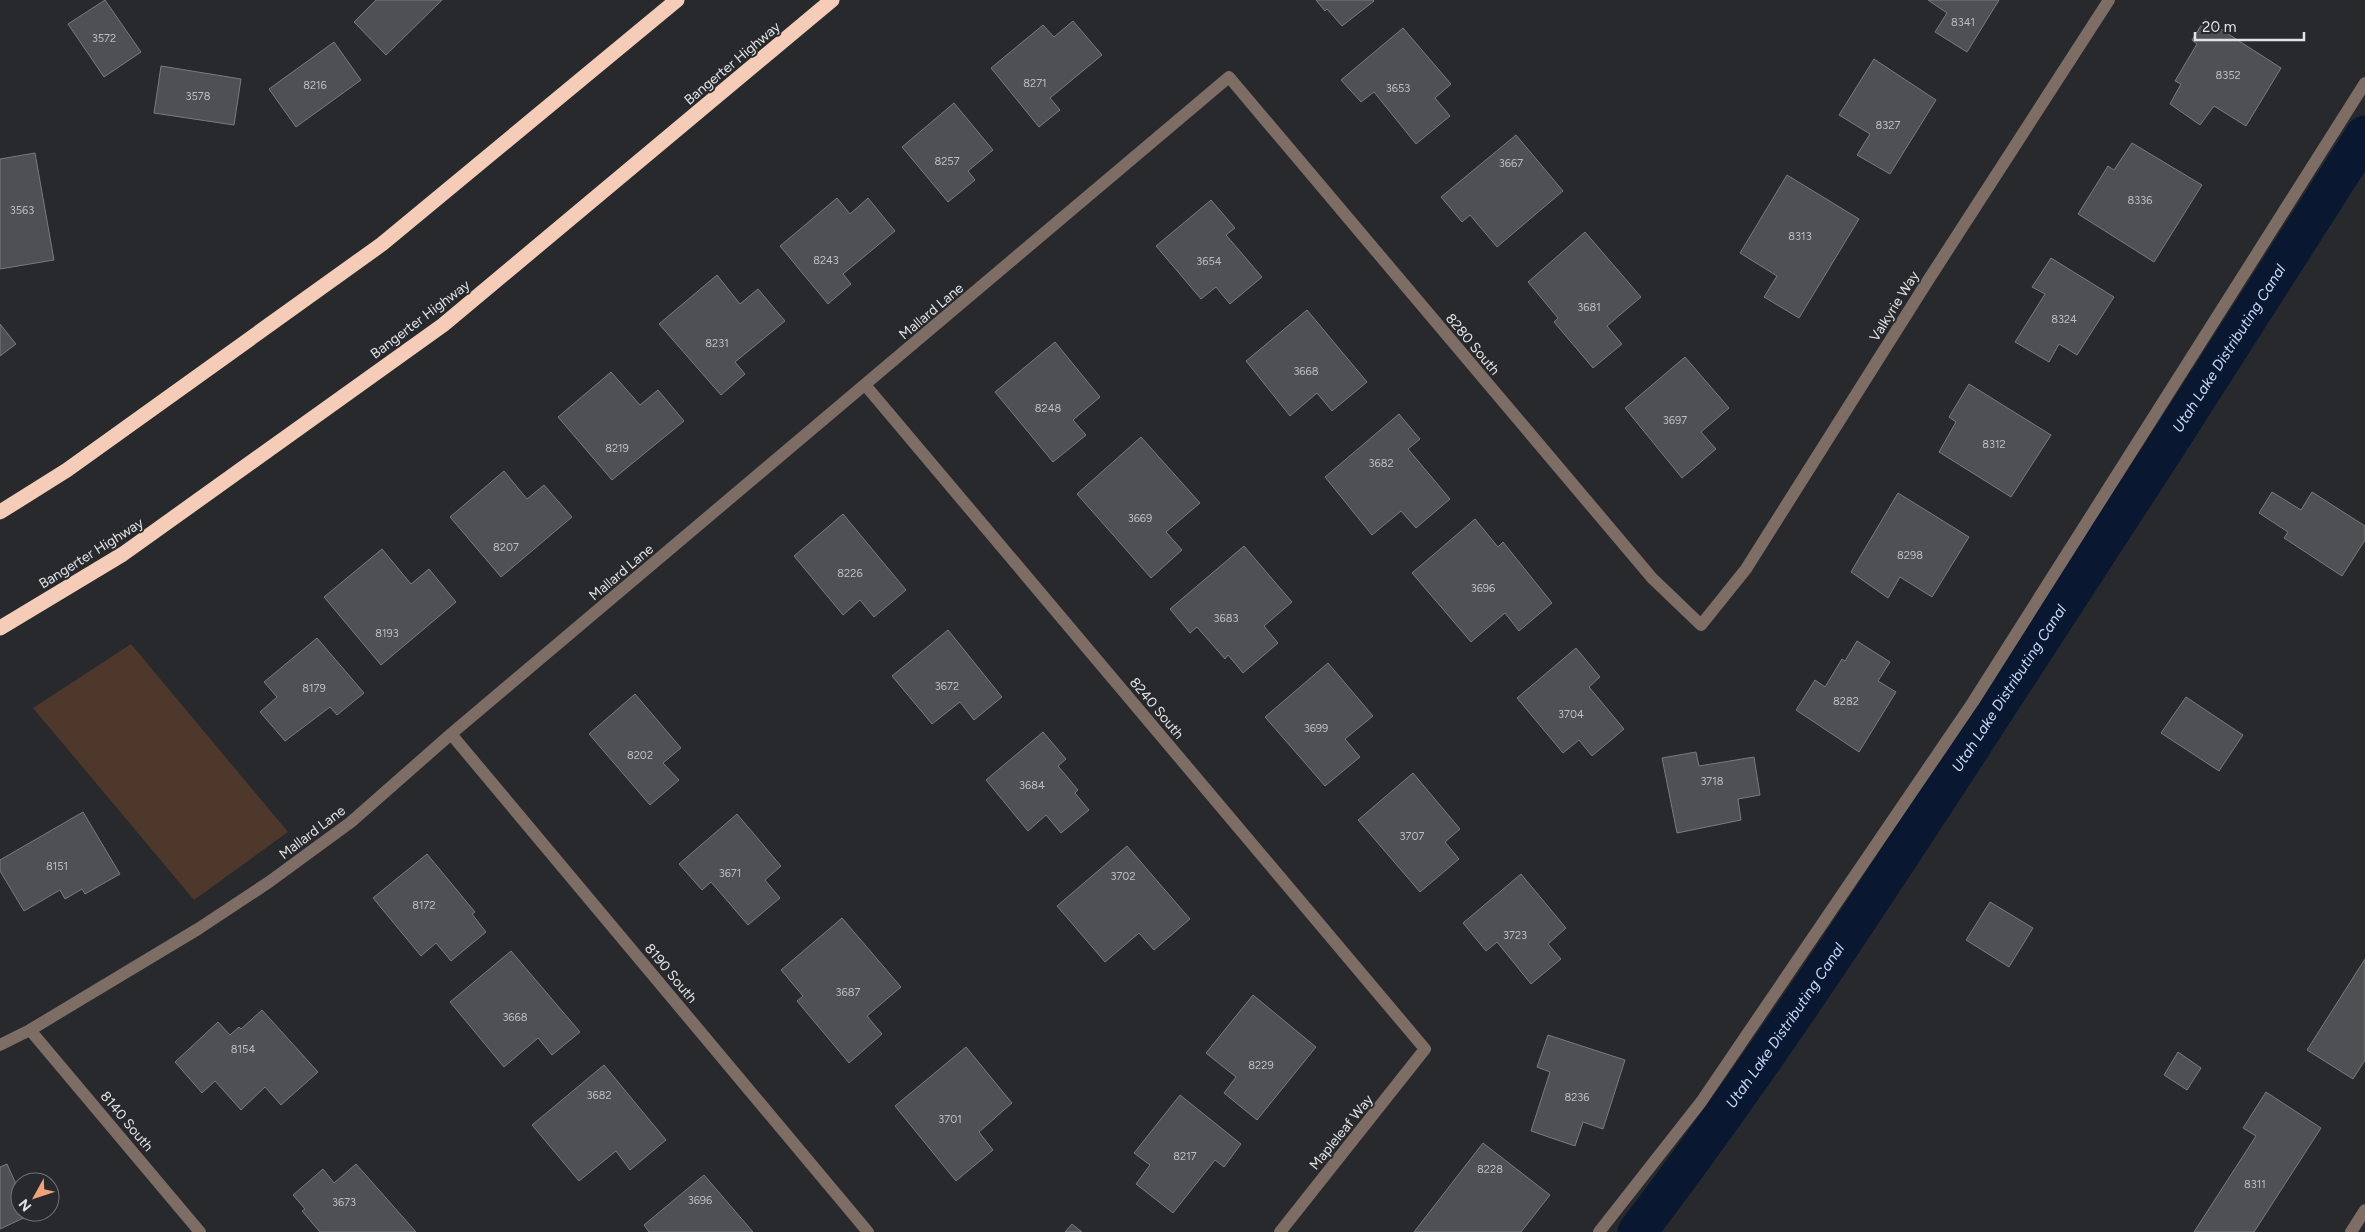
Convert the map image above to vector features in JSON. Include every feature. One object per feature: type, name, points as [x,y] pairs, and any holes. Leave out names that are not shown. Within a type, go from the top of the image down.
[{"type":"highway","points":[[0,512],[67,470],[382,244],[677,0]]},
{"type":"highway","name":"Bangerter Highway","points":[[0,628],[123,554],[443,324],[832,0]]},
{"type":"street","name":"Valkyrie Way","points":[[1701,625],[1746,569],[1927,282],[2109,0]]},
{"type":"street","name":"8280 South","points":[[1229,77],[1652,578],[1701,625]]},
{"type":"street","name":"Mallard Lane","points":[[0,1045],[30,1030],[198,929],[269,882],[351,822],[451,734],[866,386],[1229,77]]},
{"type":"street","points":[[1599,1232],[1701,1102],[1973,702],[2365,83]]},
{"type":"street","name":"8240 South","points":[[866,386],[1424,1049]]},
{"type":"street","name":"8190 South","points":[[451,734],[868,1232]]},
{"type":"street","name":"8140 South","points":[[30,1030],[200,1232]]},
{"type":"street","name":"Mapleleaf Way","points":[[1280,1232],[1424,1049]]},
{"type":"street","points":[[2350,1232],[2365,1210]]},
{"type":"shaded area","points":[[131,644],[288,832],[194,900],[33,708]]},
{"type":"building","points":[[105,0],[141,52],[104,77],[68,24]]},
{"type":"building","points":[[376,0],[442,0],[386,55],[354,22]]},
{"type":"building","points":[[1316,0],[1373,0],[1374,1],[1342,26]]},
{"type":"building","points":[[1928,0],[1999,0],[1967,52],[1935,32],[1947,13]]},
{"type":"building","points":[[2205,19],[2281,68],[2246,126],[2214,106],[2200,125],[2170,104],[2181,84],[2175,81],[2197,44],[2192,40]]},
{"type":"building","points":[[1073,21],[1102,55],[1050,98],[1060,110],[1039,127],[991,68],[1043,25],[1054,37]]},
{"type":"building","points":[[1403,28],[1451,84],[1435,98],[1450,116],[1416,144],[1374,92],[1361,102],[1341,80]]},
{"type":"building","points":[[334,42],[361,80],[296,127],[269,89]]},
{"type":"building","points":[[1874,59],[1936,100],[1890,174],[1857,155],[1870,134],[1839,115]]},
{"type":"building","points":[[161,66],[241,79],[234,125],[154,113]]},
{"type":"building","points":[[954,103],[993,150],[968,171],[975,180],[948,202],[902,147]]},
{"type":"building","points":[[1516,135],[1563,191],[1497,247],[1470,215],[1462,222],[1441,197]]},
{"type":"building","points":[[2132,143],[2202,185],[2154,262],[2078,214],[2108,166],[2114,170]]},
{"type":"building","points":[[35,153],[54,260],[0,269],[0,159]]},
{"type":"building","points":[[1787,175],[1859,219],[1799,318],[1764,297],[1777,276],[1740,253]]},
{"type":"building","points":[[837,198],[850,214],[868,198],[895,231],[843,274],[851,284],[828,304],[780,246]]},
{"type":"building","points":[[1211,200],[1235,228],[1226,235],[1262,277],[1230,304],[1216,287],[1201,299],[1156,246]]},
{"type":"building","points":[[1585,232],[1641,297],[1607,326],[1622,344],[1593,368],[1554,322],[1558,318],[1528,282]]},
{"type":"building","points":[[2051,258],[2114,297],[2077,355],[2059,344],[2049,362],[2015,342],[2045,294],[2032,287]]},
{"type":"building","points":[[717,275],[740,304],[758,289],[785,321],[735,362],[745,374],[721,395],[659,324]]},
{"type":"building","points":[[1307,310],[1367,382],[1332,411],[1317,393],[1290,416],[1246,361]]},
{"type":"building","points":[[0,324],[16,344],[0,356]]},
{"type":"building","points":[[1055,342],[1100,397],[1073,420],[1086,435],[1053,462],[995,392]]},
{"type":"building","points":[[1685,357],[1729,408],[1701,432],[1716,449],[1682,478],[1625,408]]},
{"type":"building","points":[[611,372],[640,405],[658,390],[684,421],[612,480],[558,417]]},
{"type":"building","points":[[1969,384],[2051,435],[2011,497],[1939,452],[1956,422],[1949,417]]},
{"type":"building","points":[[1399,414],[1420,439],[1408,449],[1450,499],[1416,528],[1401,511],[1372,535],[1325,477]]},
{"type":"building","points":[[1141,437],[1200,503],[1166,532],[1182,550],[1151,578],[1077,494]]},
{"type":"building","points":[[504,471],[527,499],[544,485],[572,517],[501,577],[450,517]]},
{"type":"building","points":[[2272,492],[2301,510],[2312,492],[2365,526],[2365,540],[2342,576],[2284,538],[2288,532],[2259,513]]},
{"type":"building","points":[[1898,493],[1969,537],[1932,597],[1900,577],[1888,598],[1851,572]]},
{"type":"building","points":[[843,514],[906,590],[874,617],[860,600],[843,615],[794,556]]},
{"type":"building","points":[[1475,519],[1498,547],[1503,542],[1552,603],[1519,631],[1505,613],[1471,642],[1412,573]]},
{"type":"building","points":[[1244,546],[1292,602],[1264,626],[1278,643],[1243,673],[1228,655],[1225,659],[1197,627],[1190,633],[1170,609]]},
{"type":"building","points":[[382,549],[411,584],[429,569],[456,602],[381,665],[324,597]]},
{"type":"building","points":[[948,630],[1002,697],[974,720],[960,702],[932,724],[892,676]]},
{"type":"building","points":[[317,638],[364,693],[337,715],[330,707],[285,741],[260,712],[277,697],[264,682]]},
{"type":"building","points":[[1857,641],[1890,662],[1878,681],[1896,692],[1859,752],[1796,710],[1815,680],[1825,687],[1842,659],[1845,661]]},
{"type":"building","points":[[1576,648],[1600,677],[1589,687],[1624,729],[1592,756],[1579,740],[1563,753],[1517,698]]},
{"type":"building","points":[[1328,663],[1373,716],[1345,739],[1360,757],[1325,786],[1265,717]]},
{"type":"building","points":[[635,694],[681,748],[663,763],[679,780],[650,805],[589,734]]},
{"type":"building","points":[[2186,697],[2243,735],[2219,771],[2161,733]]},
{"type":"building","points":[[1043,732],[1066,759],[1058,766],[1078,790],[1075,793],[1089,810],[1061,833],[1046,815],[1028,831],[986,780]]},
{"type":"building","points":[[1696,752],[1699,766],[1754,757],[1760,795],[1738,799],[1741,820],[1677,833],[1662,758]]},
{"type":"building","points":[[1413,773],[1460,829],[1445,842],[1459,859],[1420,892],[1358,820]]},
{"type":"building","points":[[83,812],[120,874],[85,894],[82,889],[65,899],[60,890],[24,911],[0,871],[0,860]]},
{"type":"building","points":[[737,814],[781,866],[765,880],[780,898],[748,925],[711,882],[702,890],[679,864]]},
{"type":"building","points":[[1127,846],[1190,919],[1154,950],[1139,933],[1105,962],[1057,906]]},
{"type":"building","points":[[427,854],[475,912],[472,914],[486,932],[451,961],[436,943],[421,956],[373,898]]},
{"type":"building","points":[[1521,874],[1566,928],[1548,944],[1561,959],[1531,984],[1497,942],[1486,951],[1463,923]]},
{"type":"building","points":[[1990,902],[2033,928],[2009,967],[1966,940]]},
{"type":"building","points":[[842,918],[901,987],[867,1016],[882,1034],[849,1063],[797,1001],[803,996],[781,970]]},
{"type":"building","points":[[511,951],[580,1032],[552,1055],[538,1038],[504,1067],[450,1002]]},
{"type":"building","points":[[2365,959],[2365,1060],[2353,1079],[2307,1050]]},
{"type":"building","points":[[1253,995],[1316,1047],[1257,1120],[1224,1093],[1236,1077],[1206,1053]]},
{"type":"building","points":[[262,1010],[318,1072],[281,1105],[265,1087],[241,1110],[215,1081],[202,1093],[175,1062],[218,1022],[230,1035],[239,1027],[241,1029]]},
{"type":"building","points":[[1548,1035],[1625,1060],[1603,1129],[1583,1122],[1575,1146],[1531,1131],[1550,1072],[1537,1067]]},
{"type":"building","points":[[966,1047],[1012,1103],[979,1132],[993,1150],[956,1181],[895,1106]]},
{"type":"building","points":[[2178,1052],[2201,1068],[2187,1090],[2164,1075]]},
{"type":"building","points":[[604,1065],[666,1140],[630,1170],[616,1151],[579,1181],[532,1125]]},
{"type":"building","points":[[2266,1092],[2321,1128],[2254,1232],[2194,1232],[2256,1136],[2243,1128]]},
{"type":"building","points":[[1180,1095],[1241,1144],[1224,1167],[1215,1160],[1173,1213],[1136,1184],[1150,1165],[1134,1153]]},
{"type":"building","points":[[1483,1143],[1550,1195],[1521,1232],[1414,1232]]},
{"type":"building","points":[[7,1164],[11,1172],[10,1222],[15,1222],[0,1229],[0,1167]]},
{"type":"building","points":[[356,1164],[416,1232],[320,1232],[302,1211],[305,1209],[293,1195],[323,1169],[334,1183]]},
{"type":"building","points":[[704,1175],[753,1232],[649,1232],[644,1225]]},
{"type":"building","points":[[1072,1224],[1082,1232],[1065,1232]]},
{"type":"waterway","name":"Utah Lake Distributing Canal","points":[[1637,1232],[1729,1107],[1861,914],[2131,501],[2365,135]]}]
